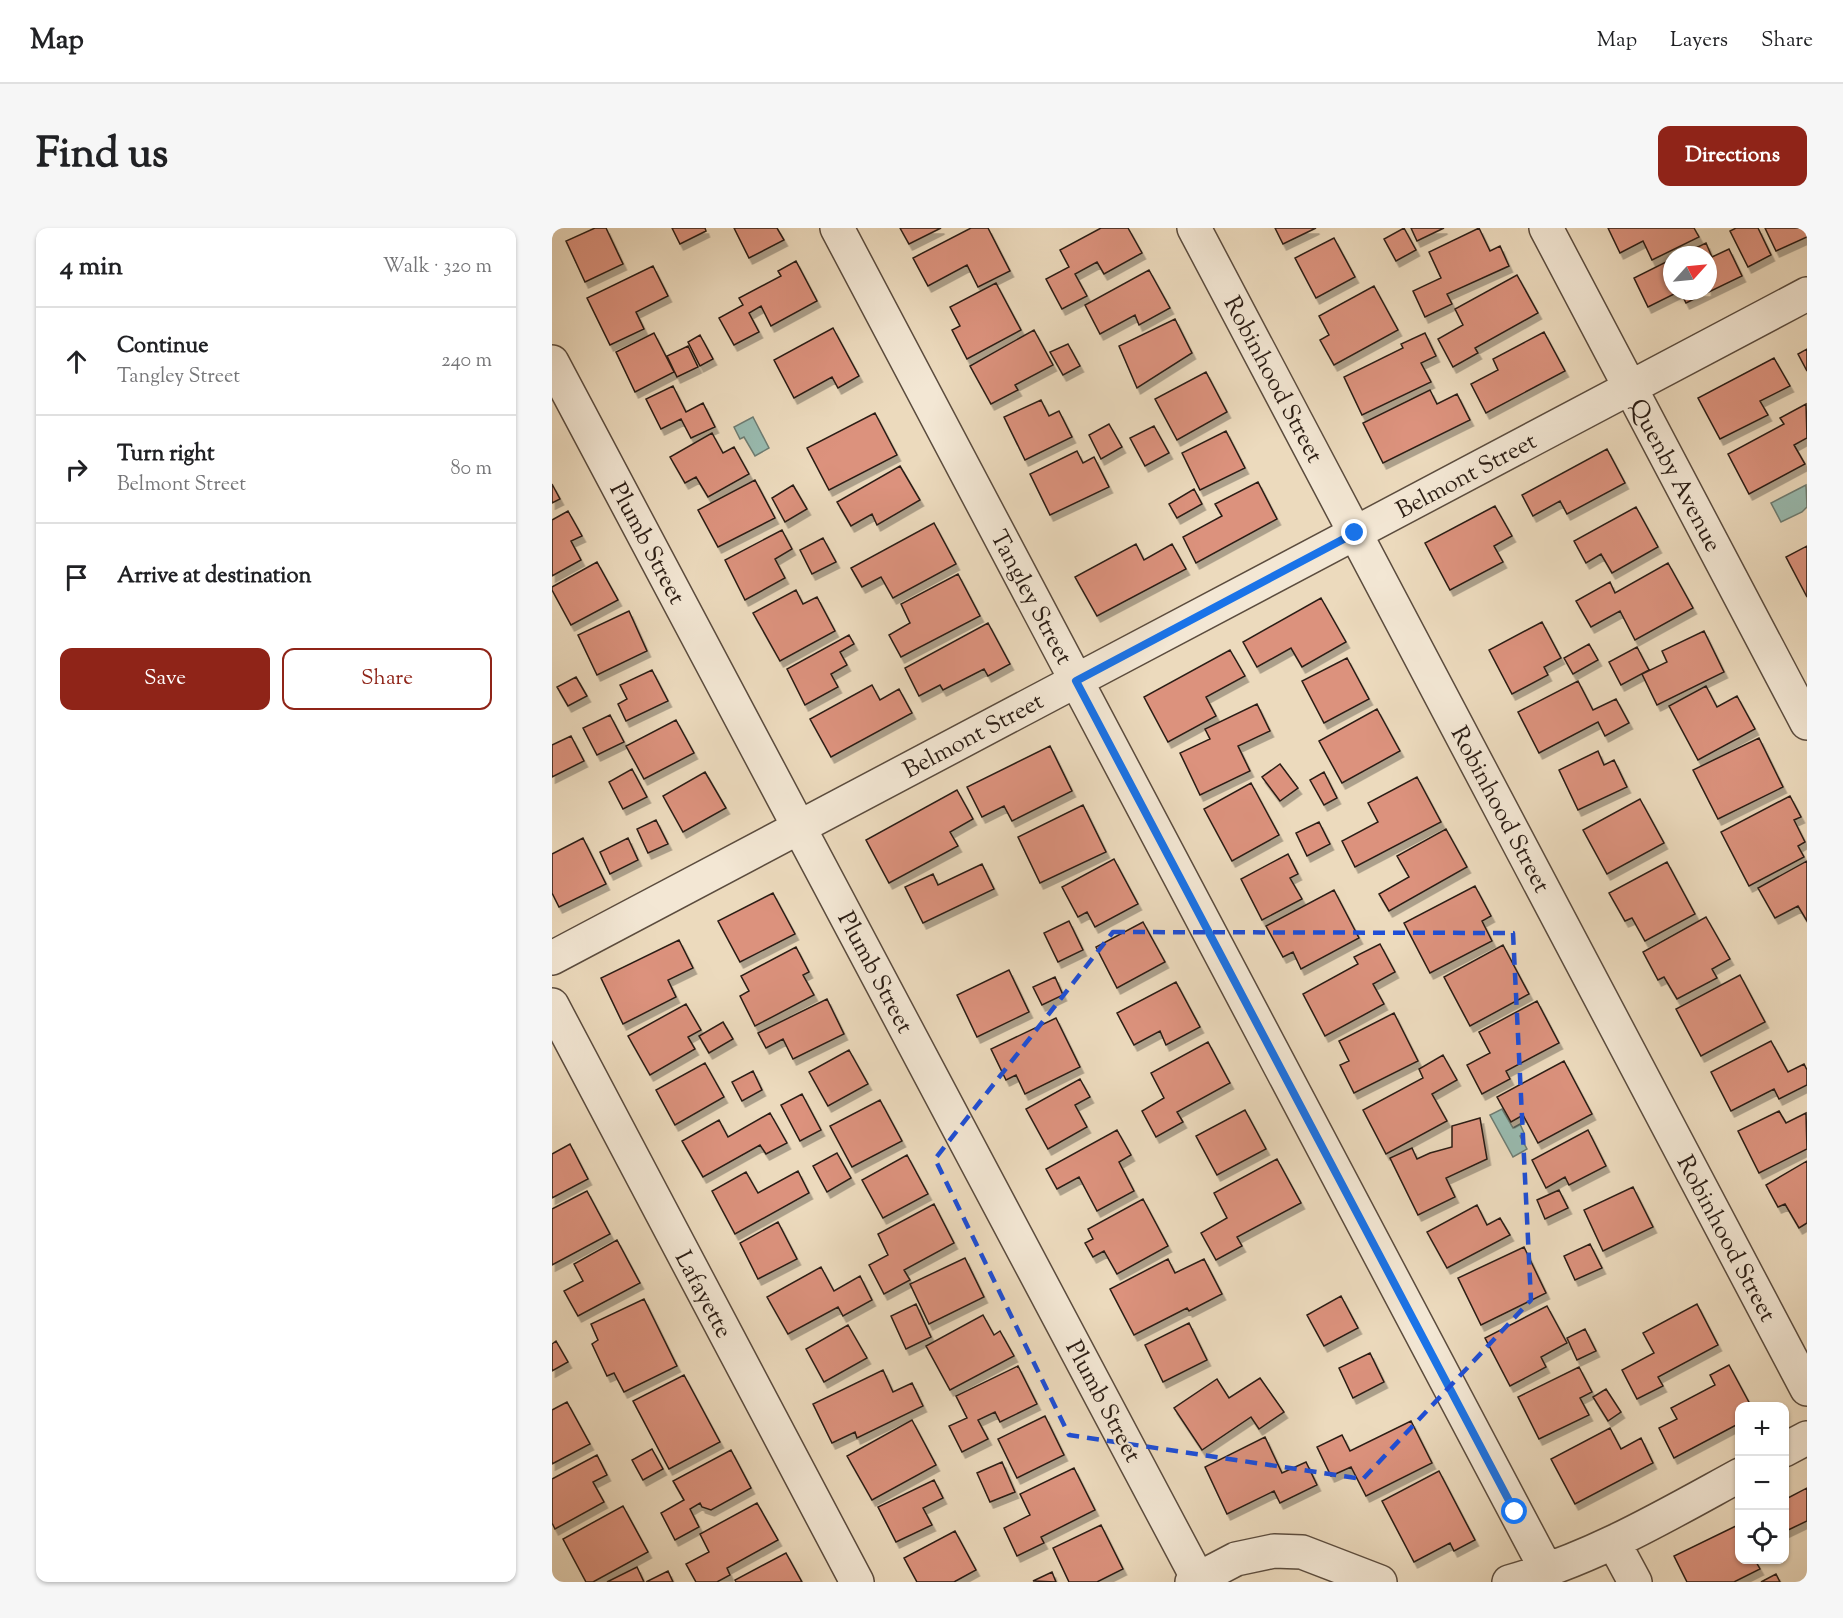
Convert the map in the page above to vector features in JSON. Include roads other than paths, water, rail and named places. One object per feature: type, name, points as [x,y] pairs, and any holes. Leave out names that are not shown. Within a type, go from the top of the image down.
[{"type":"street","name":"Tangley Street","points":[[837,228],[1546,1572]]},
{"type":"street","name":"Robinhood Street","points":[[1194,228],[1807,1389]]},
{"type":"street","name":"Quenby Avenue","points":[[1546,228],[1807,723]]},
{"type":"street","name":"Belmont Street","points":[[552,958],[1807,294]]},
{"type":"street","name":"Plumb Street","points":[[552,362],[1196,1581]]},
{"type":"street","name":"Lafayette","points":[[552,1005],[857,1582]]},
{"type":"street","points":[[1789,1448],[1807,1438]]},
{"type":"street","points":[[1509,1582],[1546,1572],[1614,1543],[1735,1478]]},
{"type":"street","points":[[1614,1543],[1635,1582]]},
{"type":"street","points":[[1196,1581],[1236,1559],[1274,1551],[1302,1552],[1380,1582]]},
{"type":"water","points":[[753,417],[769,448],[755,456],[744,437],[740,439],[734,427]]},
{"type":"water","points":[[1806,485],[1807,507],[1802,512],[1781,522],[1771,503]]},
{"type":"water","points":[[1502,1109],[1513,1128],[1520,1124],[1524,1133],[1520,1136],[1527,1149],[1513,1157],[1490,1115]]}]
